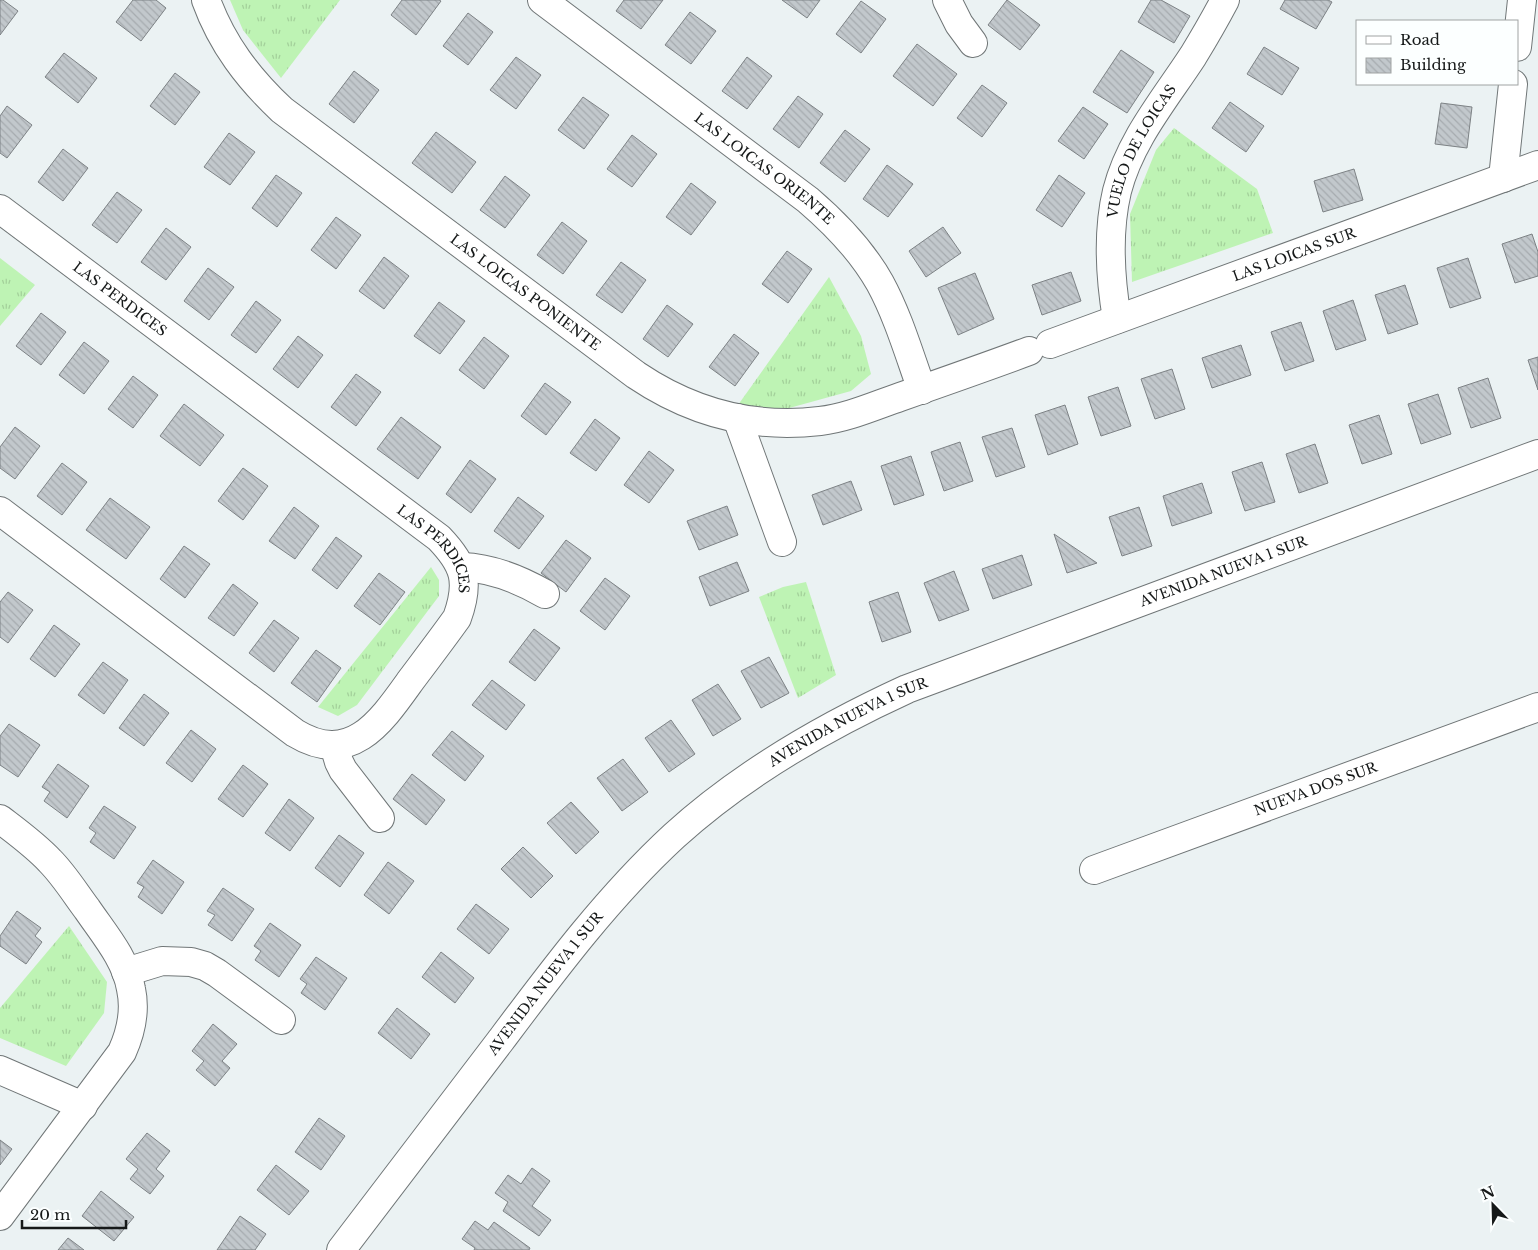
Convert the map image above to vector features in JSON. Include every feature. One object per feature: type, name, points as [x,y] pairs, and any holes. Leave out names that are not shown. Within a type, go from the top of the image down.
[{"type":"street","name":"LAS LOICAS PONIENTE","points":[[206,0],[214,22],[232,54],[246,74],[282,110],[659,390],[682,402],[736,418],[793,423],[822,421],[850,414],[922,390]]},
{"type":"street","name":"LAS LOICAS ORIENTE","points":[[542,0],[808,200],[841,231],[865,260],[880,283],[922,390]]},
{"type":"street","points":[[947,0],[959,24],[973,42]]},
{"type":"street","name":"VUELO DE LOICAS","points":[[1117,319],[1110,269],[1110,240],[1113,212],[1120,182],[1148,122],[1193,56],[1226,0]]},
{"type":"street","points":[[1518,38],[1522,0]]},
{"type":"street","points":[[1503,178],[1513,85]]},
{"type":"street","name":"LAS LOICAS SUR","points":[[922,390],[1538,165]]},
{"type":"street","name":"LAS PERDICES","points":[[0,209],[429,529],[456,557],[462,568],[465,585],[463,602],[457,618],[391,708],[373,728],[362,737],[348,743],[334,746],[320,744],[307,740],[295,733],[0,511]]},
{"type":"street","points":[[736,418],[782,542]]},
{"type":"street","name":"AVENIDA NUEVA 1 SUR","points":[[342,1250],[567,952],[650,859],[694,820],[738,785],[819,734],[868,707],[907,689],[1538,454]]},
{"type":"street","points":[[462,568],[477,568],[495,572],[521,581],[545,594]]},
{"type":"street","name":"NUEVA DOS SUR","points":[[1094,870],[1538,707]]},
{"type":"street","points":[[334,746],[343,770],[380,818]]},
{"type":"street","points":[[0,819],[28,840],[50,861],[68,883],[112,946],[126,972],[133,1004],[133,1019],[129,1036],[122,1052],[0,1216]]},
{"type":"street","points":[[126,972],[162,961],[191,962],[205,966],[281,1020]]},
{"type":"street","points":[[0,1070],[83,1106]]},
{"type":"green space","points":[[230,0],[340,0],[281,78],[243,30]]},
{"type":"green space","points":[[1174,128],[1257,189],[1273,233],[1132,282],[1130,214],[1156,150]]},
{"type":"green space","points":[[0,258],[35,285],[0,326]]},
{"type":"green space","points":[[829,277],[861,336],[871,374],[851,391],[782,410],[738,405]]},
{"type":"green space","points":[[431,567],[439,580],[439,596],[357,705],[338,716],[318,707]]},
{"type":"green space","points":[[806,582],[836,675],[798,698],[759,597],[783,587]]},
{"type":"green space","points":[[69,926],[107,982],[104,1013],[66,1066],[0,1038],[0,1008]]},
{"type":"building","points":[[0,0],[3,0],[18,11],[0,35]]},
{"type":"building","points":[[133,0],[156,0],[166,8],[141,41],[116,22]]},
{"type":"building","points":[[402,0],[441,1],[416,35],[391,15]]},
{"type":"building","points":[[624,0],[663,0],[641,29],[616,11]]},
{"type":"building","points":[[782,0],[820,0],[807,18]]},
{"type":"building","points":[[1007,0],[1040,25],[1020,50],[988,25]]},
{"type":"building","points":[[1151,0],[1161,0],[1190,16],[1174,43],[1138,22]]},
{"type":"building","points":[[1285,0],[1328,0],[1332,2],[1316,29],[1280,9]]},
{"type":"building","points":[[861,1],[886,19],[861,53],[836,34]]},
{"type":"building","points":[[690,12],[716,31],[691,64],[665,45]]},
{"type":"building","points":[[468,13],[493,32],[468,65],[443,46]]},
{"type":"building","points":[[917,44],[957,74],[933,106],[893,76]]},
{"type":"building","points":[[1264,47],[1299,68],[1282,95],[1247,74]]},
{"type":"building","points":[[1121,50],[1154,72],[1127,113],[1093,92]]},
{"type":"building","points":[[64,53],[97,78],[78,103],[45,77]]},
{"type":"building","points":[[516,57],[541,75],[516,109],[490,90]]},
{"type":"building","points":[[747,57],[772,76],[747,109],[722,91]]},
{"type":"building","points":[[354,71],[379,90],[354,123],[329,104]]},
{"type":"building","points":[[175,73],[200,92],[175,125],[150,106]]},
{"type":"building","points":[[982,85],[1007,103],[982,137],[957,118]]},
{"type":"building","points":[[798,96],[823,114],[799,148],[773,129]]},
{"type":"building","points":[[583,97],[609,115],[584,149],[558,130]]},
{"type":"building","points":[[1230,102],[1264,126],[1246,152],[1212,128]]},
{"type":"building","points":[[1441,103],[1472,107],[1467,148],[1435,144]]},
{"type":"building","points":[[7,106],[32,125],[7,158],[0,153],[0,116]]},
{"type":"building","points":[[1083,107],[1108,124],[1084,159],[1058,141]]},
{"type":"building","points":[[845,130],[870,149],[845,182],[820,163]]},
{"type":"building","points":[[436,132],[476,162],[452,193],[412,163]]},
{"type":"building","points":[[229,133],[255,152],[230,185],[204,167]]},
{"type":"building","points":[[632,135],[657,154],[632,187],[607,169]]},
{"type":"building","points":[[63,149],[88,168],[63,201],[38,182]]},
{"type":"building","points":[[887,165],[913,184],[888,217],[863,199]]},
{"type":"building","points":[[1354,169],[1363,200],[1323,212],[1314,181]]},
{"type":"building","points":[[276,175],[302,193],[277,227],[252,208]]},
{"type":"building","points":[[1059,175],[1085,193],[1062,227],[1036,210]]},
{"type":"building","points":[[505,176],[530,195],[505,228],[480,210]]},
{"type":"building","points":[[691,183],[716,202],[691,235],[666,217]]},
{"type":"building","points":[[117,192],[142,210],[117,243],[92,225]]},
{"type":"building","points":[[336,217],[361,235],[336,269],[311,250]]},
{"type":"building","points":[[562,222],[587,241],[563,274],[537,255]]},
{"type":"building","points":[[943,227],[961,253],[926,277],[909,251]]},
{"type":"building","points":[[166,228],[191,247],[166,280],[141,262]]},
{"type":"building","points":[[1532,234],[1538,252],[1538,276],[1515,283],[1502,244]]},
{"type":"building","points":[[787,251],[812,269],[788,303],[762,284]]},
{"type":"building","points":[[384,257],[409,276],[384,309],[359,291]]},
{"type":"building","points":[[1468,258],[1481,298],[1450,308],[1437,268]]},
{"type":"building","points":[[621,262],[646,280],[622,313],[596,295]]},
{"type":"building","points":[[208,268],[234,287],[209,320],[184,301]]},
{"type":"building","points":[[1071,272],[1081,301],[1042,315],[1032,285]]},
{"type":"building","points":[[975,273],[994,319],[958,335],[938,288]]},
{"type":"building","points":[[1405,285],[1418,324],[1388,334],[1375,295]]},
{"type":"building","points":[[1353,300],[1366,340],[1336,350],[1323,311]]},
{"type":"building","points":[[256,301],[281,320],[256,353],[231,335]]},
{"type":"building","points":[[439,302],[465,321],[440,354],[414,336]]},
{"type":"building","points":[[667,305],[693,324],[668,357],[643,339]]},
{"type":"building","points":[[41,313],[66,332],[41,365],[16,346]]},
{"type":"building","points":[[1301,322],[1314,361],[1285,371],[1271,332]]},
{"type":"building","points":[[734,334],[759,353],[735,386],[709,367]]},
{"type":"building","points":[[298,336],[323,355],[298,388],[273,369]]},
{"type":"building","points":[[484,337],[509,356],[484,389],[459,370]]},
{"type":"building","points":[[84,342],[109,361],[84,394],[59,375]]},
{"type":"building","points":[[1241,345],[1251,375],[1212,388],[1202,358]]},
{"type":"building","points":[[1538,357],[1538,390],[1528,360]]},
{"type":"building","points":[[1172,369],[1185,409],[1155,419],[1141,379]]},
{"type":"building","points":[[356,374],[381,392],[356,426],[331,407]]},
{"type":"building","points":[[133,376],[158,395],[133,428],[108,409]]},
{"type":"building","points":[[1488,378],[1501,418],[1471,428],[1458,388]]},
{"type":"building","points":[[545,383],[571,402],[546,435],[521,416]]},
{"type":"building","points":[[1118,387],[1131,426],[1101,436],[1088,397]]},
{"type":"building","points":[[1438,394],[1451,434],[1421,444],[1408,404]]},
{"type":"building","points":[[184,404],[224,435],[200,466],[160,436]]},
{"type":"building","points":[[1065,405],[1078,444],[1048,455],[1035,415]]},
{"type":"building","points":[[1379,415],[1392,454],[1362,464],[1349,425]]},
{"type":"building","points":[[401,417],[441,447],[418,479],[377,449]]},
{"type":"building","points":[[595,419],[620,438],[596,471],[570,453]]},
{"type":"building","points":[[15,427],[40,446],[15,479],[0,468],[0,447]]},
{"type":"building","points":[[1012,428],[1025,467],[996,477],[982,437]]},
{"type":"building","points":[[960,442],[973,481],[944,491],[931,452]]},
{"type":"building","points":[[1315,444],[1328,483],[1299,493],[1286,454]]},
{"type":"building","points":[[649,451],[674,470],[649,503],[624,485]]},
{"type":"building","points":[[911,456],[924,495],[894,505],[881,466]]},
{"type":"building","points":[[470,460],[496,479],[471,513],[446,494]]},
{"type":"building","points":[[1262,462],[1275,502],[1245,511],[1232,472]]},
{"type":"building","points":[[62,463],[87,482],[62,515],[37,496]]},
{"type":"building","points":[[243,468],[268,486],[243,520],[218,501]]},
{"type":"building","points":[[851,481],[862,510],[823,525],[812,495]]},
{"type":"building","points":[[1202,483],[1212,513],[1172,526],[1163,496]]},
{"type":"building","points":[[518,497],[544,516],[519,549],[494,531]]},
{"type":"building","points":[[110,498],[150,527],[126,559],[86,530]]},
{"type":"building","points":[[727,506],[738,535],[699,550],[687,521]]},
{"type":"building","points":[[294,507],[319,526],[295,559],[269,541]]},
{"type":"building","points":[[1139,507],[1152,546],[1122,556],[1109,517]]},
{"type":"building","points":[[1054,534],[1097,563],[1067,573]]},
{"type":"building","points":[[336,537],[362,556],[337,589],[312,570]]},
{"type":"building","points":[[566,540],[591,558],[566,592],[541,573]]},
{"type":"building","points":[[184,546],[210,564],[185,598],[160,579]]},
{"type":"building","points":[[1022,555],[1032,585],[993,599],[982,569]]},
{"type":"building","points":[[737,562],[749,591],[710,606],[699,577]]},
{"type":"building","points":[[954,571],[969,610],[939,621],[924,583]]},
{"type":"building","points":[[379,573],[405,592],[380,625],[354,606]]},
{"type":"building","points":[[605,578],[630,596],[605,630],[580,611]]},
{"type":"building","points":[[233,584],[258,603],[234,636],[208,618]]},
{"type":"building","points":[[8,592],[33,610],[8,643],[0,637],[0,602]]},
{"type":"building","points":[[898,592],[911,632],[882,642],[869,602]]},
{"type":"building","points":[[274,620],[299,638],[274,672],[249,653]]},
{"type":"building","points":[[54,625],[80,644],[55,677],[30,659]]},
{"type":"building","points":[[534,629],[560,648],[535,681],[509,662]]},
{"type":"building","points":[[316,650],[341,668],[317,702],[291,683]]},
{"type":"building","points":[[769,657],[789,693],[761,708],[741,671]]},
{"type":"building","points":[[103,662],[128,680],[104,714],[78,695]]},
{"type":"building","points":[[492,680],[525,705],[506,730],[472,705]]},
{"type":"building","points":[[718,684],[741,719],[713,736],[692,700]]},
{"type":"building","points":[[144,694],[169,713],[144,746],[119,728]]},
{"type":"building","points":[[671,720],[695,754],[669,772],[645,738]]},
{"type":"building","points":[[9,724],[40,745],[18,777],[0,765],[0,736]]},
{"type":"building","points":[[191,730],[216,749],[192,782],[166,763]]},
{"type":"building","points":[[452,731],[484,756],[465,781],[432,755]]},
{"type":"building","points":[[623,759],[648,792],[622,811],[597,778]]},
{"type":"building","points":[[58,764],[89,786],[67,818],[44,801],[50,792],[42,787]]},
{"type":"building","points":[[243,765],[268,784],[243,817],[218,799]]},
{"type":"building","points":[[412,774],[445,800],[426,825],[393,799]]},
{"type":"building","points":[[289,799],[314,818],[290,851],[265,833]]},
{"type":"building","points":[[571,802],[599,832],[576,854],[547,823]]},
{"type":"building","points":[[104,806],[136,827],[114,859],[90,842],[96,833],[89,828]]},
{"type":"building","points":[[339,835],[364,853],[340,887],[315,868]]},
{"type":"building","points":[[523,847],[553,876],[531,898],[501,869]]},
{"type":"building","points":[[153,860],[184,882],[162,914],[138,897],[144,887],[137,883]]},
{"type":"building","points":[[388,862],[414,881],[389,914],[364,895]]},
{"type":"building","points":[[223,888],[254,909],[232,941],[208,925],[215,915],[207,911]]},
{"type":"building","points":[[476,904],[509,929],[489,954],[457,929]]},
{"type":"building","points":[[17,911],[41,928],[35,936],[42,942],[26,964],[0,946],[0,936]]},
{"type":"building","points":[[270,923],[301,945],[279,977],[255,960],[261,951],[254,946]]},
{"type":"building","points":[[441,952],[474,978],[455,1003],[422,977]]},
{"type":"building","points":[[316,957],[347,978],[325,1010],[301,993],[307,984],[300,979]]},
{"type":"building","points":[[397,1008],[430,1034],[411,1059],[378,1033]]},
{"type":"building","points":[[213,1024],[237,1044],[222,1061],[230,1068],[215,1086],[196,1070],[204,1061],[192,1051]]},
{"type":"building","points":[[319,1118],[345,1136],[321,1170],[295,1152]]},
{"type":"building","points":[[147,1133],[170,1151],[156,1169],[164,1176],[150,1194],[130,1179],[138,1169],[126,1159]]},
{"type":"building","points":[[0,1140],[12,1149],[0,1165]]},
{"type":"building","points":[[276,1165],[309,1191],[289,1215],[257,1190]]},
{"type":"building","points":[[532,1168],[550,1181],[532,1206],[551,1220],[539,1236],[503,1211],[508,1202],[495,1193],[508,1175],[521,1184]]},
{"type":"building","points":[[101,1191],[134,1217],[114,1241],[82,1216]]},
{"type":"building","points":[[240,1216],[266,1234],[255,1250],[217,1250]]},
{"type":"building","points":[[475,1221],[488,1230],[494,1222],[530,1248],[529,1250],[474,1250],[475,1248],[462,1239]]},
{"type":"building","points":[[68,1238],[84,1250],[58,1250]]}]
